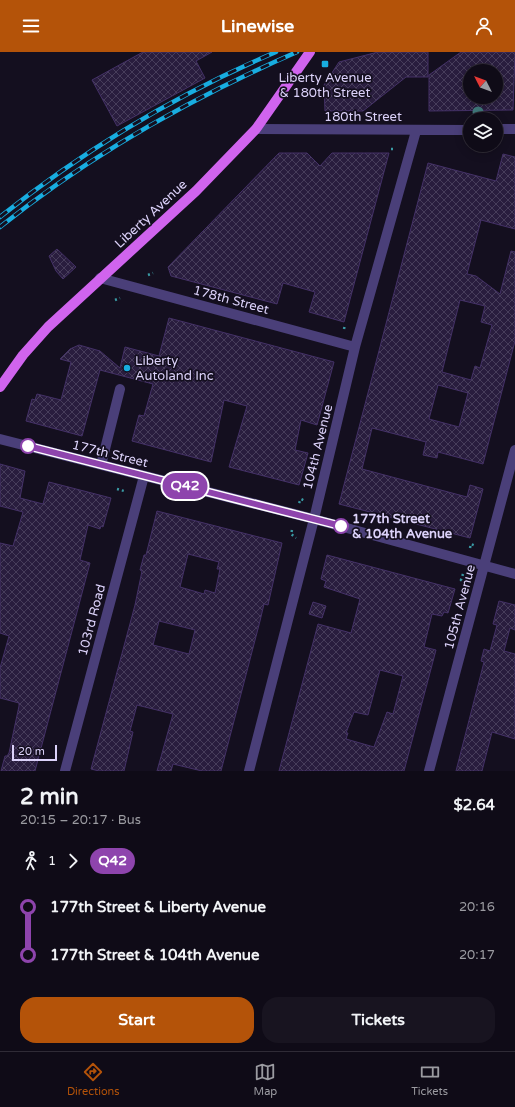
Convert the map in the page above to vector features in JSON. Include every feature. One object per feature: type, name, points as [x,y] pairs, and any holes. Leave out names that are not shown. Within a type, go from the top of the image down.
[{"type":"main road","name":"Liberty Avenue","points":[[0,387],[23,355],[48,327],[196,191],[256,129],[310,52]]},
{"type":"street","name":"180th Street","points":[[256,129],[463,130]]},
{"type":"street","points":[[503,129],[515,129]]},
{"type":"street","name":"104th Avenue","points":[[249,771],[314,519],[355,347],[416,131]]},
{"type":"street","name":"178th Street","points":[[100,278],[355,347]]},
{"type":"street","points":[[101,465],[120,390]]},
{"type":"street","name":"177th Street","points":[[0,439],[314,519],[515,574]]},
{"type":"street","name":"105th Avenue","points":[[429,771],[515,450]]},
{"type":"street","name":"103rd Road","points":[[65,771],[144,476]]},
{"type":"path","points":[[148,275],[154,273]]},
{"type":"path","points":[[115,300],[120,298]]},
{"type":"path","points":[[117,489],[124,491]]},
{"type":"path","points":[[299,504],[301,499],[305,501]]},
{"type":"path","points":[[292,530],[291,534],[296,538]]},
{"type":"path","points":[[470,548],[471,544],[476,546]]},
{"type":"path","points":[[463,574],[461,580],[466,582]]},
{"type":"building","points":[[143,52],[212,52],[196,61],[205,78],[117,126],[92,80]]},
{"type":"building","points":[[378,52],[428,52],[428,77],[406,77],[363,111],[325,111],[324,85],[339,62]]},
{"type":"building","points":[[461,52],[515,52],[513,110],[429,111],[429,75]]},
{"type":"building","points":[[279,153],[307,153],[320,166],[332,153],[389,153],[344,322],[309,312],[315,292],[283,283],[277,304],[171,276],[168,267]]},
{"type":"building","points":[[503,154],[515,157],[515,229],[481,220],[467,274],[476,276],[500,294],[511,251],[515,252],[515,341],[483,464],[438,452],[437,458],[423,455],[426,442],[372,428],[362,469],[467,497],[470,485],[483,489],[470,538],[339,504],[428,163],[496,181]],"holes":[[[460,300],[485,306],[481,322],[492,325],[480,368],[475,366],[471,380],[442,372]],[[438,385],[468,393],[459,427],[429,419]]]},
{"type":"building","points":[[57,249],[76,267],[63,279],[56,271],[49,256]]},
{"type":"building","points":[[169,318],[334,362],[317,425],[301,420],[295,450],[308,453],[299,485],[229,467],[247,406],[224,400],[211,462],[132,441],[139,415],[144,416],[153,384],[100,370],[82,436],[26,421],[32,399],[35,400],[37,394],[61,400],[71,362],[60,359],[70,349],[79,345],[100,351],[120,368],[125,347],[159,356]]},
{"type":"building","points":[[0,464],[25,471],[20,498],[43,504],[49,482],[111,498],[103,527],[101,526],[100,529],[88,525],[80,560],[90,563],[35,771],[1,771],[5,756],[9,753],[19,703],[0,698],[0,668],[9,636],[0,633],[0,543],[13,546],[23,512],[0,506]]},
{"type":"building","points":[[157,511],[282,543],[268,605],[264,604],[221,771],[202,771],[173,764],[171,771],[157,771],[173,714],[137,705],[130,731],[133,732],[124,771],[99,771],[91,769],[135,605],[142,571],[140,570],[144,555],[146,555]],"holes":[[[188,554],[219,562],[217,569],[220,569],[215,593],[205,590],[204,594],[180,587]],[[159,621],[195,630],[189,654],[153,645]]]},
{"type":"building","points":[[327,555],[455,589],[448,613],[444,612],[442,616],[432,614],[424,647],[436,650],[404,771],[279,771],[318,624],[351,633],[360,599],[324,587],[326,581],[321,579]],"holes":[[[380,670],[403,676],[393,714],[387,712],[374,747],[346,739],[348,733],[346,733],[354,712],[368,715]]]},
{"type":"building","points":[[499,601],[515,605],[515,630],[510,628],[504,651],[515,654],[515,739],[492,732],[482,771],[456,771],[484,662],[481,661],[484,649],[490,651],[497,625],[493,624]]},
{"type":"building","points":[[313,602],[326,606],[322,618],[309,614]]},
{"type":"railway","points":[[0,217],[32,192],[98,146],[132,125],[203,86],[276,52]]},
{"type":"railway","points":[[0,227],[69,176],[142,130],[219,89],[297,52]]},
{"type":"bus line","name":"Q42","points":[[28,446],[341,526]]},
{"type":"place","name":"Liberty Avenue & 180th Street","points":[[325,64]]},
{"type":"place","name":"Liberty Autoland Inc","points":[[127,368]]},
{"type":"place","name":"177th Street & 104th Avenue","points":[[341,526]]}]
